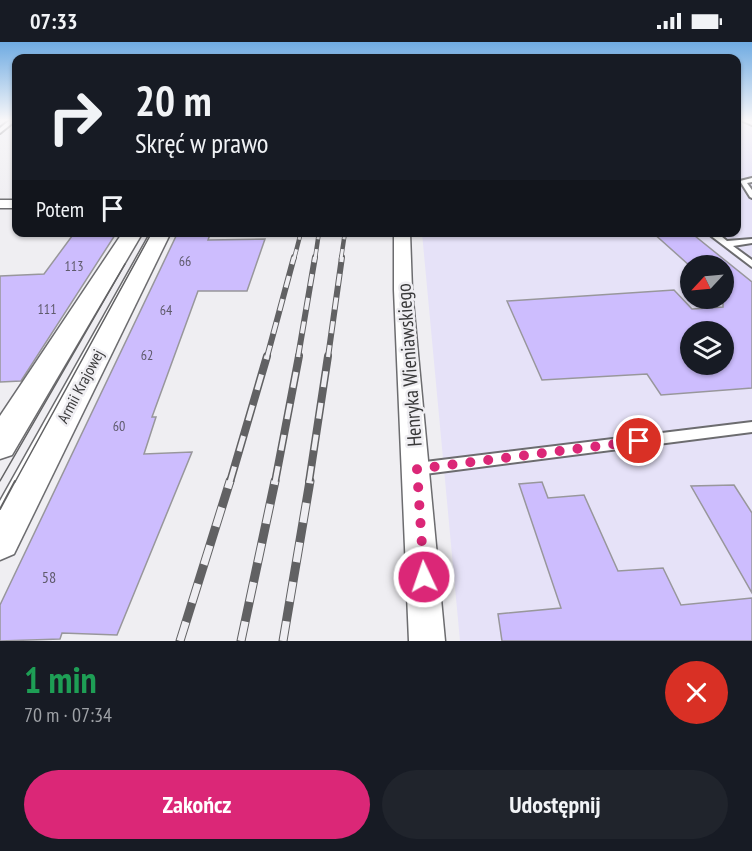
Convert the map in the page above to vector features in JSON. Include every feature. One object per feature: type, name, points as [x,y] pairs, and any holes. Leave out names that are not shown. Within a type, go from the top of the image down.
[{"type":"street","name":"Armii Krajowej","points":[[0,444],[130,237]]},
{"type":"street","name":"Armii Krajowej","points":[[0,540],[158,237]]},
{"type":"street","name":"Henryka Wieniawskiego","points":[[402,237],[403,290],[428,641]]},
{"type":"lane","points":[[752,180],[743,181],[752,196]]},
{"type":"lane","points":[[717,237],[752,264]]},
{"type":"lane","points":[[726,244],[752,241]]},
{"type":"lane","points":[[417,469],[752,427]]},
{"type":"shaded area","points":[[741,148],[752,148],[752,641],[460,641],[422,237],[741,237]]},
{"type":"building","points":[[71,237],[114,237],[21,381],[0,382],[0,276],[44,274]]},
{"type":"building","points":[[176,237],[209,237],[208,240],[265,239],[247,291],[198,291],[152,417],[156,417],[144,454],[192,452],[117,635],[62,633],[60,639],[0,641],[0,605]]},
{"type":"building","points":[[658,237],[696,237],[719,255],[680,255],[680,257]]},
{"type":"building","points":[[734,267],[752,282],[752,388],[661,395],[647,374],[542,380],[507,301],[674,290],[680,296],[680,309],[734,309]]},
{"type":"building","points":[[542,482],[548,498],[584,495],[618,571],[663,568],[681,605],[752,598],[752,641],[502,641],[498,614],[561,608],[519,484]]},
{"type":"building","points":[[734,485],[752,513],[752,593],[691,486]]},
{"type":"tram line","points":[[15,482],[149,237]]},
{"type":"tram line","points":[[0,481],[125,264]]},
{"type":"tram line","points":[[0,509],[15,481]]},
{"type":"railway","points":[[294,259],[300,237]]},
{"type":"railway","points":[[315,259],[318,237]]},
{"type":"railway","points":[[341,259],[344,237]]},
{"type":"railway","points":[[267,357],[294,257]]},
{"type":"railway","points":[[298,357],[315,257]]},
{"type":"railway","points":[[328,357],[342,257]]},
{"type":"railway","points":[[230,482],[267,356]]},
{"type":"railway","points":[[275,482],[299,356]]},
{"type":"railway","points":[[309,482],[328,356]]},
{"type":"railway","points":[[180,641],[230,481]]},
{"type":"railway","points":[[241,641],[275,481]]},
{"type":"railway","points":[[283,641],[310,481]]},
{"type":"route","points":[[424,577],[417,469],[639,441]]}]
